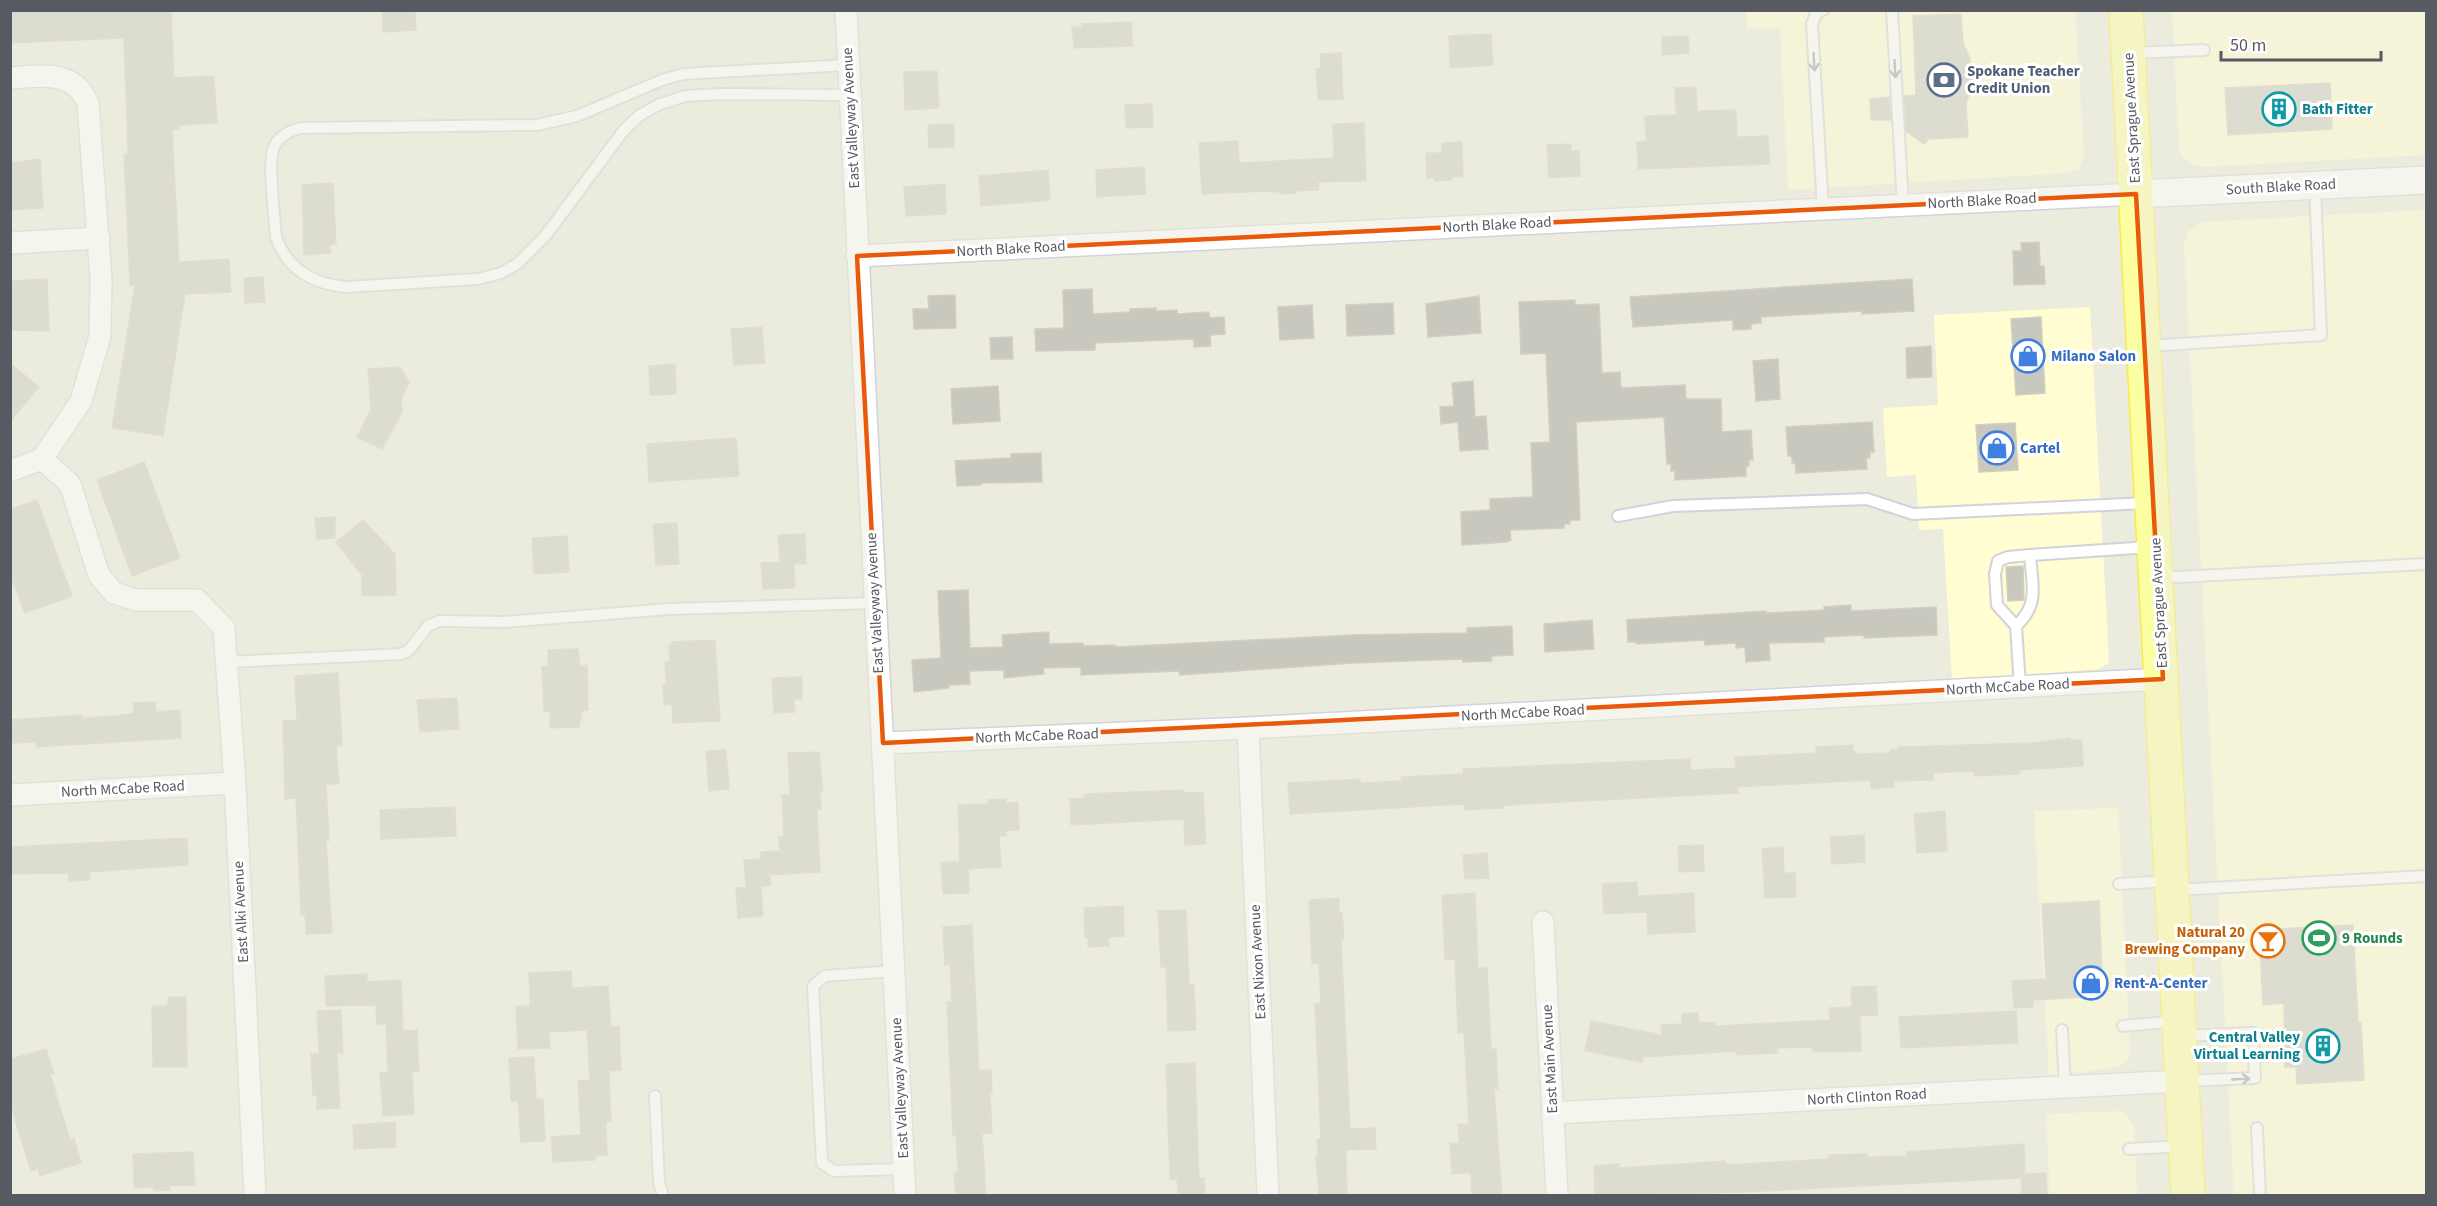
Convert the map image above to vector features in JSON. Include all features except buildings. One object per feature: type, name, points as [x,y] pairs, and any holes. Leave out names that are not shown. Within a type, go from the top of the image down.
[{"type":"main road","name":"East Sprague Avenue","points":[[2126,10],[2163,679],[2188,1196]]},
{"type":"street","name":"East Valleyway Avenue","points":[[846,10],[905,1196]]},
{"type":"street","points":[[10,78],[52,75],[64,78],[77,86],[84,94],[88,104],[101,279],[100,336],[81,401],[42,459],[10,471]]},
{"type":"street","name":"South Blake Road","points":[[2136,194],[2427,180]]},
{"type":"street","name":"North Blake Road","points":[[857,256],[2136,194]]},
{"type":"street","points":[[10,243],[99,238]]},
{"type":"street","name":"East Alki Avenue","points":[[42,459],[70,484],[99,574],[114,593],[136,600],[198,600],[224,628],[235,783],[255,1196]]},
{"type":"street","name":"North McCabe Road","points":[[883,743],[1248,728],[2163,679]]},
{"type":"street","name":"East Nixon Avenue","points":[[1248,728],[1268,1196]]},
{"type":"street","name":"North McCabe Road","points":[[10,795],[235,783]]},
{"type":"street","name":"East Main Avenue","points":[[1543,922],[1557,1196]]},
{"type":"street","name":"North Clinton Road","points":[[1552,1113],[2182,1081]]},
{"type":"lane","points":[[1823,10],[1817,12],[1812,24],[1823,209]]},
{"type":"lane","points":[[1892,10],[1903,205]]},
{"type":"lane","points":[[2129,54],[2204,50]]},
{"type":"lane","points":[[848,64],[683,74],[662,80],[577,116],[537,125],[311,128],[288,131],[279,139],[272,156],[276,237],[280,249],[295,269],[315,280],[331,285],[488,278],[517,264],[538,242],[624,130],[640,115],[658,105],[685,96],[720,94],[849,95]]},
{"type":"lane","points":[[2145,346],[2321,335],[2315,186]]},
{"type":"lane","points":[[1618,516],[1673,506],[1867,499],[1913,514],[2153,502]]},
{"type":"lane","points":[[2020,686],[2016,626],[1997,605],[1995,574],[1998,561],[2008,557],[2156,546]]},
{"type":"lane","points":[[2016,626],[2027,616],[2033,605],[2030,555]]},
{"type":"lane","points":[[2157,578],[2427,564]]},
{"type":"lane","points":[[226,662],[401,654],[410,650],[428,626],[439,621],[504,622],[669,609],[875,603]]},
{"type":"lane","points":[[2120,884],[2173,885],[2427,876]]},
{"type":"lane","points":[[894,971],[825,976],[813,986],[822,1163],[834,1171],[904,1169]]},
{"type":"lane","points":[[2123,1026],[2253,1033],[2255,1078],[2182,1081]]},
{"type":"lane","points":[[2062,1030],[2065,1087]]},
{"type":"lane","points":[[655,1096],[659,1182],[663,1196]]},
{"type":"lane","points":[[2251,1196],[2260,1195],[2257,1128]]},
{"type":"lane","points":[[2129,1149],[2186,1146]]},
{"type":"highlighted area","points":[[2136,194],[2163,679],[883,743],[857,256]]},
{"type":"shaded area","points":[[1746,11],[2075,11],[2084,156],[2079,169],[2065,173],[1788,190],[1780,28],[1747,29]]},
{"type":"shaded area","points":[[2172,11],[2426,11],[2426,155],[2203,167],[2194,165],[2183,157],[2179,150]]},
{"type":"shaded area","points":[[2426,210],[2426,1195],[2234,1195],[2184,243],[2188,232],[2202,222]]},
{"type":"shaded area","points":[[2090,307],[2109,662],[2100,669],[1952,681],[1943,529],[1919,530],[1916,475],[1887,477],[1883,408],[1938,405],[1934,315]]},
{"type":"shaded area","points":[[2118,808],[2130,1051],[2127,1061],[2117,1067],[2049,1076],[2034,811]]},
{"type":"shaded area","points":[[2123,1111],[2134,1126],[2137,1195],[2050,1195],[2046,1114]]},
{"type":"place","name":"Spokane Teacher Credit Union","points":[[1944,80]]},
{"type":"place","name":"Bath Fitter","points":[[2279,109]]},
{"type":"place","name":"Milano Salon","points":[[2028,356]]},
{"type":"place","name":"Cartel","points":[[1997,448]]},
{"type":"place","name":"9 Rounds","points":[[2319,938]]},
{"type":"place","name":"Natural 20 Brewing Company","points":[[2268,941]]},
{"type":"place","name":"Rent-A-Center","points":[[2091,983]]},
{"type":"place","name":"Central Valley Virtual Learning","points":[[2323,1046]]}]
